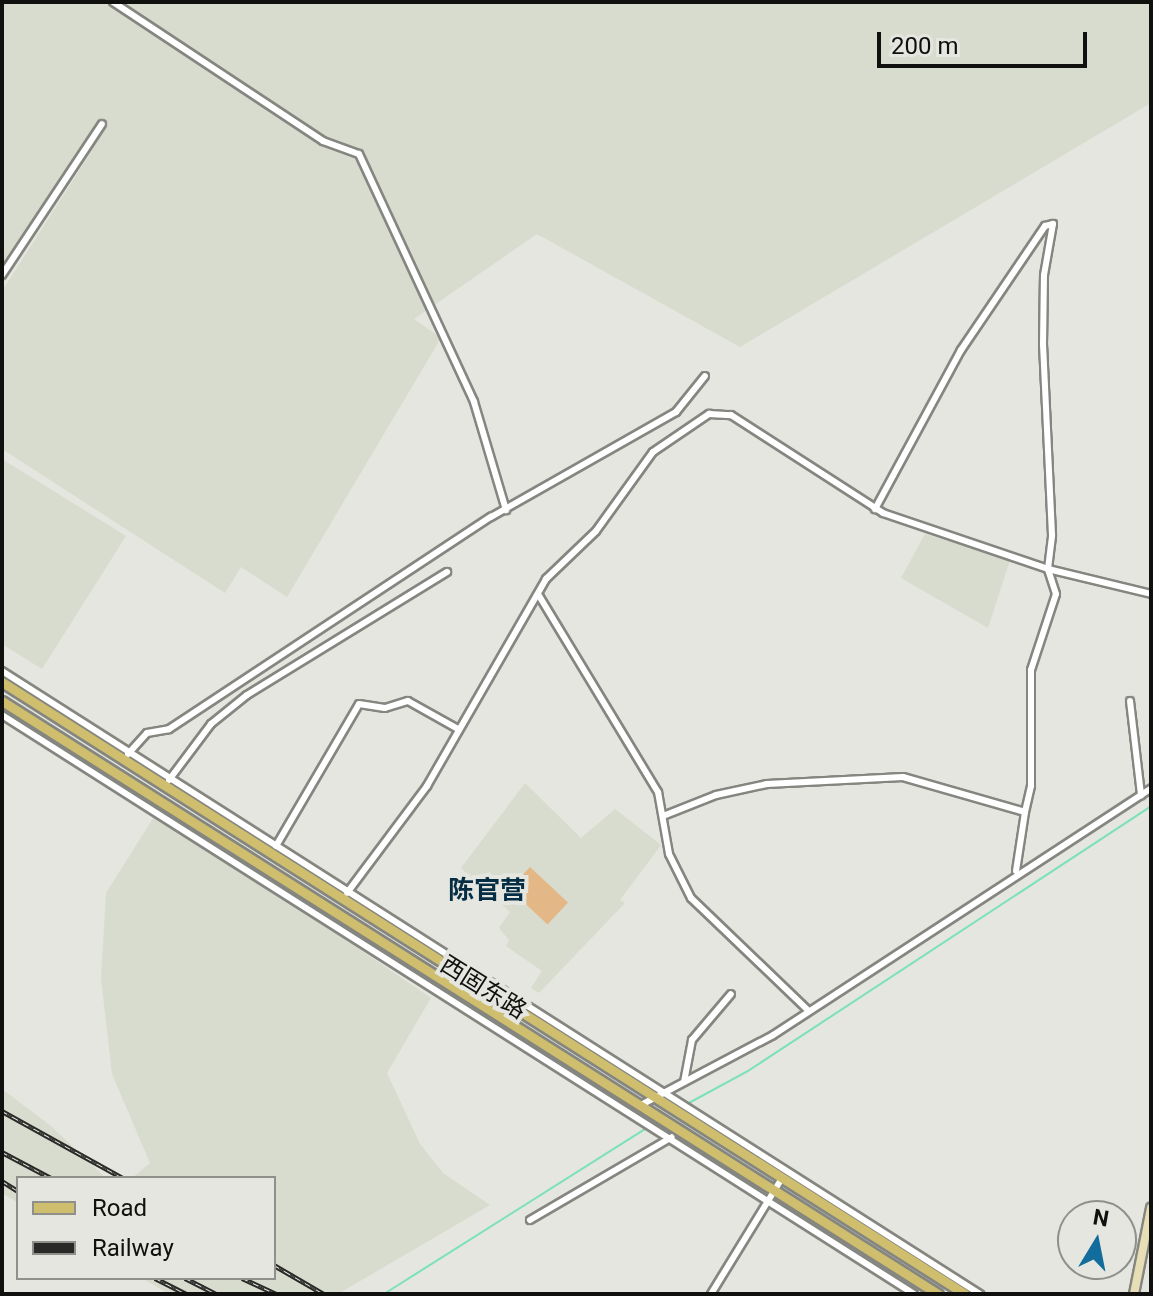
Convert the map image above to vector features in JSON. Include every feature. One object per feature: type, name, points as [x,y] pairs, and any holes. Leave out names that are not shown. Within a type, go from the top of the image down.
[{"type":"main road","name":"西固东路","points":[[2,682],[168,782],[965,1294]]},
{"type":"main road","name":"西固东路","points":[[2,701],[645,1108],[674,1133],[774,1190],[938,1294]]},
{"type":"main road","points":[[880,1257],[887,1244]]},
{"type":"street","points":[[113,2],[323,141],[359,154],[474,402],[506,510]]},
{"type":"street","points":[[2,275],[102,124]]},
{"type":"street","points":[[875,509],[961,350],[1045,226],[1053,224],[1044,275],[1043,345],[1052,535],[1048,569],[1056,594],[1031,670],[1031,786],[1016,871]]},
{"type":"street","points":[[2,671],[126,756],[147,733],[169,729],[230,684],[506,510],[676,412],[705,376]]},
{"type":"street","points":[[447,572],[247,695],[211,724],[168,782],[276,846],[345,896],[419,797],[546,579],[596,531],[653,452],[717,412],[731,415],[875,509],[1048,569],[1151,594]]},
{"type":"street","points":[[538,594],[658,792],[672,862],[691,898],[809,1011]]},
{"type":"street","points":[[276,846],[359,704],[385,708],[408,701],[458,729]]},
{"type":"street","points":[[1130,701],[1141,795]]},
{"type":"street","points":[[2,715],[639,1118],[674,1133],[767,1201],[914,1294]]},
{"type":"street","points":[[663,816],[716,795],[767,784],[903,777],[1025,812]]},
{"type":"street","points":[[645,1108],[684,1082],[809,1011],[1151,789]]},
{"type":"street","points":[[684,1082],[692,1040],[731,994]]},
{"type":"street","points":[[530,1220],[694,1119],[980,1294]]},
{"type":"street","points":[[711,1294],[782,1178]]},
{"type":"street","points":[[1134,1294],[1151,1208]]},
{"type":"shaded area","points":[[2,2],[1151,2],[1151,103],[740,347],[537,234],[414,319],[441,338],[287,597],[241,567],[225,593],[2,449],[2,291],[93,149],[2,277]]},
{"type":"shaded area","points":[[2,459],[126,536],[42,669],[2,644]]},
{"type":"shaded area","points":[[925,534],[1010,560],[988,628],[901,578]]},
{"type":"shaded area","points":[[525,783],[581,838],[615,809],[661,845],[620,900],[625,903],[539,993],[531,988],[542,971],[506,946],[509,940],[499,928],[510,912],[461,868]]},
{"type":"shaded area","points":[[157,812],[431,998],[387,1073],[420,1144],[443,1173],[490,1205],[338,1294],[169,1294],[145,1280],[276,1280],[276,1176],[134,1176],[150,1163],[112,1074],[101,978],[106,893]]},
{"type":"shaded area","points":[[530,867],[568,902],[548,924],[510,889]]},
{"type":"shaded area","points":[[2,1089],[51,1126],[104,1176],[16,1176],[16,1202],[2,1193]]},
{"type":"waterway","points":[[687,1104],[748,1071],[1151,806]]},
{"type":"waterway","points":[[384,1294],[647,1128]]},
{"type":"railway","points":[[2,1111],[119,1176]]},
{"type":"railway","points":[[2,1152],[47,1176]]},
{"type":"railway","points":[[2,1181],[16,1190]]},
{"type":"railway","points":[[276,1266],[324,1294]]},
{"type":"railway","points":[[159,1280],[187,1294]]},
{"type":"railway","points":[[189,1280],[216,1294]]},
{"type":"railway","points":[[246,1280],[277,1294]]},
{"type":"district","name":"陈官营","points":[[487,891]]}]
